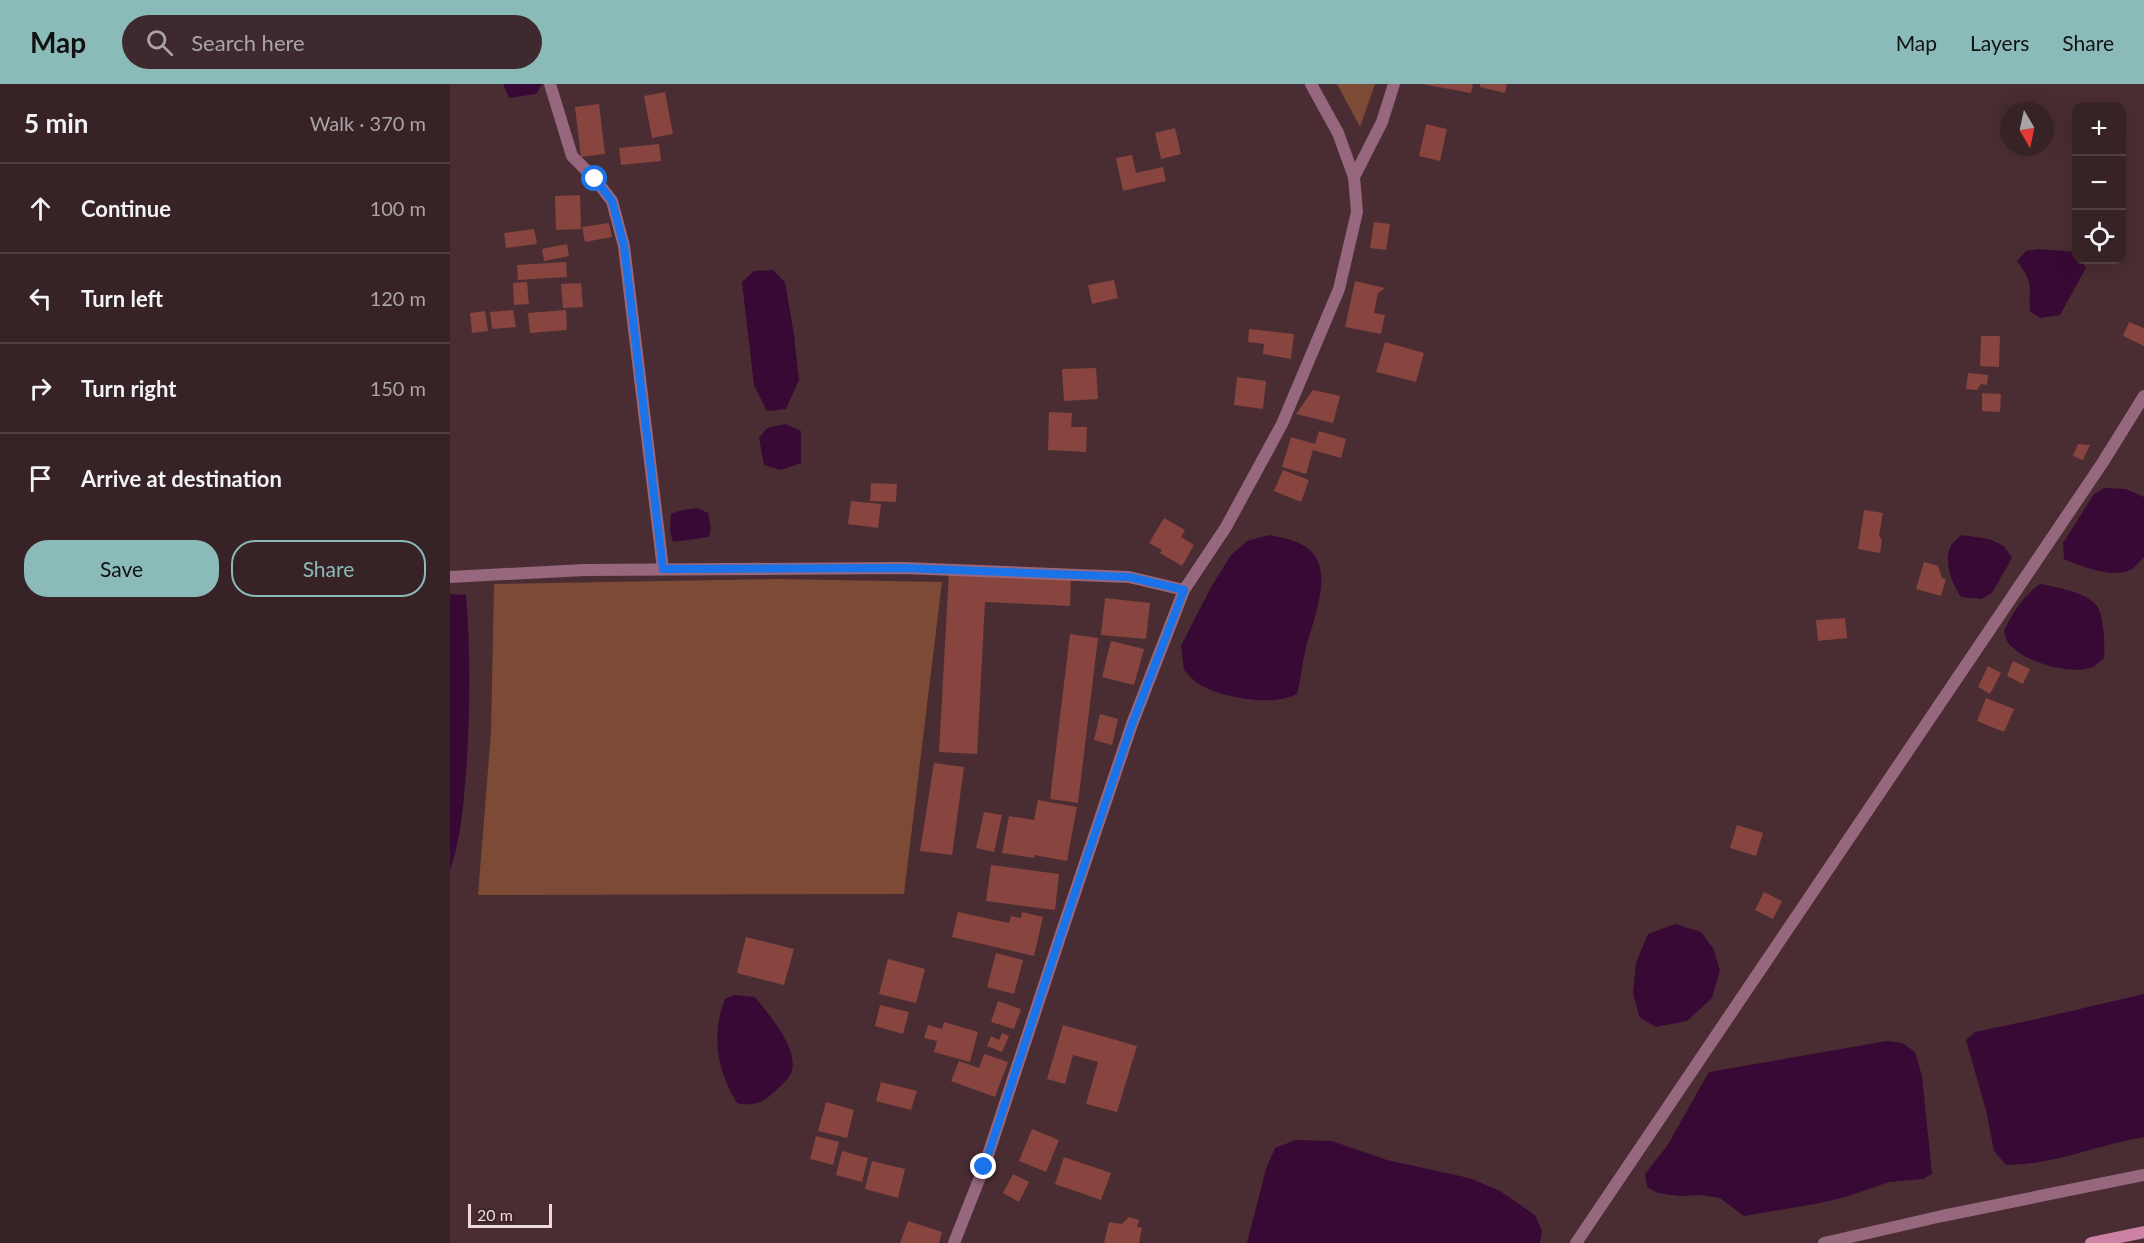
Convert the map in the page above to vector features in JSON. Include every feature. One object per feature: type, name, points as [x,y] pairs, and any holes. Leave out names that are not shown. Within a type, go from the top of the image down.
[{"type":"main road","points":[[2091,1243],[2144,1232]]},
{"type":"street","points":[[550,84],[572,156],[595,179],[612,201],[624,246],[663,569]]},
{"type":"street","points":[[954,1243],[984,1167],[1132,724],[1184,590],[1226,527],[1282,424],[1339,289],[1356,212],[1354,177],[1338,133],[1311,84]]},
{"type":"street","points":[[1354,177],[1382,122],[1394,84]]},
{"type":"street","points":[[1576,1243],[2103,462],[2144,396]]},
{"type":"street","points":[[450,577],[584,570],[904,568],[1129,577],[1184,590]]},
{"type":"street","points":[[1824,1243],[1942,1216],[2144,1175]]},
{"type":"shaded area","points":[[503,84],[542,84],[536,94],[509,98]]},
{"type":"shaded area","points":[[1337,84],[1375,84],[1360,127]]},
{"type":"shaded area","points":[[2039,249],[2072,252],[2072,264],[2084,264],[2086,268],[2060,315],[2040,318],[2030,311],[2028,281],[2017,261],[2026,251]]},
{"type":"shaded area","points":[[773,270],[785,282],[799,380],[786,409],[767,411],[754,385],[742,282],[754,271]]},
{"type":"shaded area","points":[[785,424],[801,431],[801,463],[781,470],[764,465],[759,438],[767,428]]},
{"type":"shaded area","points":[[2104,488],[2126,489],[2144,497],[2144,557],[2134,568],[2123,572],[2106,572],[2064,559],[2063,543],[2094,494]]},
{"type":"shaded area","points":[[698,508],[708,513],[711,528],[709,537],[673,542],[670,531],[671,514]]},
{"type":"shaded area","points":[[1269,535],[1286,538],[1307,547],[1318,561],[1321,572],[1319,599],[1297,694],[1287,698],[1261,700],[1219,693],[1197,683],[1184,670],[1181,646],[1211,587],[1231,555],[1247,541]]},
{"type":"shaded area","points":[[1961,535],[1989,539],[2004,546],[2012,558],[1992,593],[1981,599],[1961,597],[1950,572],[1949,552]]},
{"type":"shaded area","points":[[778,579],[942,582],[904,894],[478,895],[491,732],[494,584]]},
{"type":"shaded area","points":[[2040,584],[2079,594],[2093,601],[2097,606],[2103,623],[2104,658],[2094,666],[2072,670],[2048,666],[2016,651],[2008,642],[2004,631],[2011,617],[2024,599]]},
{"type":"shaded area","points":[[450,594],[466,595],[469,685],[464,799],[459,835],[450,870]]},
{"type":"shaded area","points":[[1675,924],[1701,932],[1713,948],[1720,970],[1712,998],[1687,1021],[1656,1027],[1640,1018],[1633,994],[1636,963],[1648,934]]},
{"type":"shaded area","points":[[2144,994],[2144,1137],[2041,1162],[2006,1165],[1994,1151],[1987,1114],[1966,1040],[1975,1032]]},
{"type":"shaded area","points":[[734,995],[755,997],[787,1042],[793,1062],[789,1077],[766,1099],[752,1104],[737,1103],[725,1078],[718,1053],[717,1039],[721,1013],[725,999]]},
{"type":"shaded area","points":[[1887,1041],[1902,1043],[1915,1052],[1922,1076],[1932,1174],[1923,1179],[1889,1182],[1820,1203],[1744,1216],[1720,1198],[1658,1193],[1647,1187],[1645,1174],[1667,1146],[1709,1072]]},
{"type":"shaded area","points":[[1296,1140],[1332,1141],[1387,1160],[1469,1178],[1500,1191],[1535,1215],[1542,1231],[1540,1243],[1247,1243],[1266,1169],[1275,1148]]},
{"type":"building","points":[[1422,84],[1473,84],[1471,93]]},
{"type":"building","points":[[1480,84],[1507,84],[1505,93],[1480,87]]},
{"type":"building","points":[[665,92],[673,134],[652,138],[644,96]]},
{"type":"building","points":[[599,104],[605,154],[581,157],[575,107]]},
{"type":"building","points":[[1426,124],[1447,129],[1440,161],[1419,156]]},
{"type":"building","points":[[1175,128],[1181,154],[1161,159],[1155,133]]},
{"type":"building","points":[[659,144],[661,161],[621,165],[619,148]]},
{"type":"building","points":[[1132,155],[1136,173],[1163,167],[1166,181],[1123,191],[1116,158]]},
{"type":"building","points":[[580,195],[581,229],[556,230],[555,196]]},
{"type":"building","points":[[1374,222],[1390,224],[1386,250],[1370,248]]},
{"type":"building","points":[[609,223],[612,237],[585,242],[582,227]]},
{"type":"building","points":[[534,229],[537,244],[506,248],[504,233]]},
{"type":"building","points":[[567,244],[569,256],[544,261],[542,249]]},
{"type":"building","points":[[566,262],[567,277],[518,280],[517,265]]},
{"type":"building","points":[[1114,280],[1118,298],[1092,304],[1088,285]]},
{"type":"building","points":[[1355,281],[1385,288],[1378,293],[1374,313],[1385,315],[1381,334],[1345,327]]},
{"type":"building","points":[[527,282],[529,304],[514,305],[513,283]]},
{"type":"building","points":[[581,283],[583,307],[563,308],[561,284]]},
{"type":"building","points":[[513,310],[516,327],[492,329],[490,312]]},
{"type":"building","points":[[566,310],[567,330],[530,333],[528,313]]},
{"type":"building","points":[[485,311],[488,331],[472,333],[470,313]]},
{"type":"building","points":[[2129,322],[2144,328],[2144,346],[2123,336]]},
{"type":"building","points":[[1249,329],[1294,334],[1291,359],[1263,354],[1264,344],[1248,342]]},
{"type":"building","points":[[1981,336],[2000,336],[1999,367],[1980,366]]},
{"type":"building","points":[[1385,342],[1424,353],[1416,382],[1376,372]]},
{"type":"building","points":[[1096,368],[1098,399],[1064,401],[1062,369]]},
{"type":"building","points":[[1968,373],[1988,375],[1987,385],[1981,384],[1977,390],[1966,389]]},
{"type":"building","points":[[1237,377],[1266,381],[1263,409],[1234,405]]},
{"type":"building","points":[[1313,390],[1340,396],[1333,423],[1296,414]]},
{"type":"building","points":[[1982,393],[2001,394],[2000,412],[1982,411]]},
{"type":"building","points":[[1049,412],[1072,413],[1071,427],[1087,427],[1086,452],[1048,450]]},
{"type":"building","points":[[1319,431],[1346,439],[1341,458],[1313,450],[1306,474],[1282,467],[1291,437],[1315,444]]},
{"type":"building","points":[[2078,444],[2090,445],[2083,460],[2073,456]]},
{"type":"building","points":[[1283,470],[1309,480],[1301,502],[1274,491]]},
{"type":"building","points":[[871,483],[897,484],[896,502],[870,501]]},
{"type":"building","points":[[851,501],[881,504],[878,528],[848,524]]},
{"type":"building","points":[[1864,510],[1883,513],[1879,536],[1882,540],[1880,553],[1858,549]]},
{"type":"building","points":[[1164,518],[1185,530],[1181,537],[1194,545],[1182,566],[1160,553],[1162,550],[1149,543]]},
{"type":"building","points":[[1924,562],[1938,566],[1942,578],[1946,579],[1941,596],[1916,589]]},
{"type":"building","points":[[949,572],[1071,578],[1070,606],[985,602],[977,754],[939,752]]},
{"type":"building","points":[[1105,598],[1150,603],[1146,639],[1101,635]]},
{"type":"building","points":[[1845,618],[1847,638],[1818,641],[1816,620]]},
{"type":"building","points":[[1070,634],[1098,638],[1078,803],[1050,799]]},
{"type":"building","points":[[1111,641],[1144,649],[1134,685],[1102,677]]},
{"type":"building","points":[[2013,661],[2030,669],[2023,684],[2007,676]]},
{"type":"building","points":[[1988,666],[2001,673],[1990,694],[1978,687]]},
{"type":"building","points":[[1986,698],[2014,709],[2004,732],[1977,721]]},
{"type":"building","points":[[1100,714],[1118,719],[1112,745],[1094,740]]},
{"type":"building","points":[[934,763],[964,767],[952,855],[920,851]]},
{"type":"building","points":[[1038,800],[1077,807],[1067,861],[1034,855],[1034,858],[1002,853],[1009,816],[1034,820]]},
{"type":"building","points":[[984,812],[1002,815],[994,852],[976,848]]},
{"type":"building","points":[[1737,825],[1763,833],[1756,856],[1730,848]]},
{"type":"building","points":[[991,865],[1059,874],[1055,910],[986,901]]},
{"type":"building","points":[[1764,892],[1782,901],[1773,919],[1755,910]]},
{"type":"building","points":[[958,912],[1009,923],[1011,916],[1021,918],[1022,912],[1043,917],[1034,956],[952,937]]},
{"type":"building","points":[[746,937],[794,949],[784,985],[737,973]]},
{"type":"building","points":[[996,953],[1023,960],[1014,994],[987,987]]},
{"type":"building","points":[[888,959],[925,969],[916,1003],[879,994]]},
{"type":"building","points":[[998,1001],[1021,1009],[1014,1029],[991,1022]]},
{"type":"building","points":[[880,1005],[909,1012],[903,1034],[875,1026]]},
{"type":"building","points":[[944,1022],[978,1032],[970,1062],[934,1052],[937,1041],[924,1038],[928,1025],[942,1029]]},
{"type":"building","points":[[1063,1025],[1137,1046],[1117,1112],[1086,1104],[1098,1062],[1073,1055],[1065,1084],[1047,1079]]},
{"type":"building","points":[[1002,1033],[1009,1036],[1002,1052],[987,1046],[991,1036],[999,1040]]},
{"type":"building","points":[[984,1054],[1008,1062],[995,1097],[951,1081],[959,1061],[979,1068]]},
{"type":"building","points":[[881,1082],[917,1091],[911,1110],[876,1101]]},
{"type":"building","points":[[826,1102],[854,1110],[847,1138],[818,1131]]},
{"type":"building","points":[[1032,1129],[1059,1140],[1046,1172],[1019,1161]]},
{"type":"building","points":[[816,1136],[839,1142],[833,1165],[810,1159]]},
{"type":"building","points":[[842,1151],[868,1158],[862,1182],[836,1175]]},
{"type":"building","points":[[1064,1157],[1111,1173],[1101,1200],[1055,1184]]},
{"type":"building","points":[[872,1161],[905,1169],[898,1198],[865,1189]]},
{"type":"building","points":[[1013,1174],[1029,1182],[1019,1202],[1003,1193]]},
{"type":"building","points":[[1129,1217],[1139,1220],[1137,1227],[1142,1228],[1139,1243],[1104,1243],[1109,1222],[1122,1224]]},
{"type":"building","points":[[908,1221],[942,1232],[939,1243],[900,1243]]},
{"type":"route","points":[[595,179],[612,201],[624,246],[663,569],[904,568],[1129,577],[1184,590],[1132,724],[984,1167]]}]
